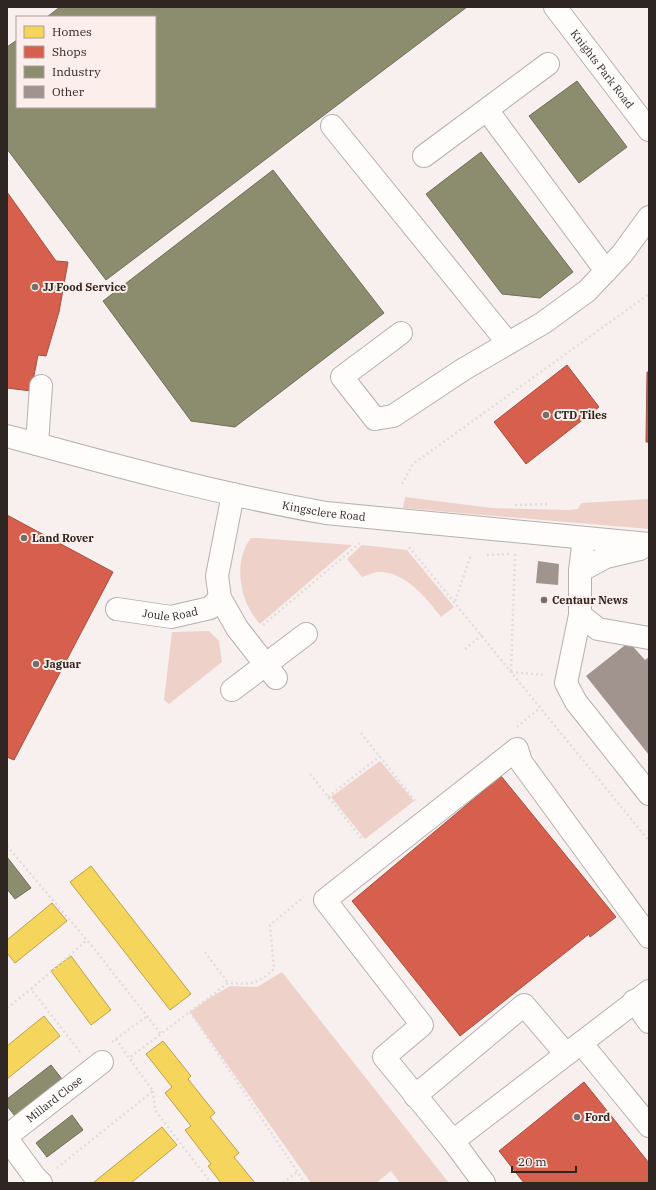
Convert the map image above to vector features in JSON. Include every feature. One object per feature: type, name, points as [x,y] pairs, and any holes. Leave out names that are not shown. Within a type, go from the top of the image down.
[{"type":"street","name":"Knights Park Road","points":[[555,7],[649,130]]},
{"type":"street","points":[[424,156],[548,64]]},
{"type":"street","points":[[487,110],[606,271]]},
{"type":"street","points":[[332,126],[508,343]]},
{"type":"street","points":[[401,333],[342,377],[375,419],[393,416],[464,369],[542,323],[587,291],[622,254],[649,217]]},
{"type":"street","points":[[38,444],[41,386]]},
{"type":"street","name":"Kingsclere Road","points":[[7,436],[131,470],[274,504],[326,513],[584,538],[649,546]]},
{"type":"street","points":[[233,494],[217,576],[220,598],[237,628],[271,672]]},
{"type":"street","points":[[584,538],[580,571],[580,615],[566,676],[566,683],[576,702],[649,794]]},
{"type":"street","points":[[580,571],[606,557],[649,546]]},
{"type":"street","name":"Joule Road","points":[[117,608],[171,617],[210,608],[220,598]]},
{"type":"street","points":[[580,615],[598,629],[649,638]]},
{"type":"street","points":[[232,690],[271,672],[306,634]]},
{"type":"street","points":[[484,1183],[453,1141],[384,1057],[422,1025],[325,900],[517,749],[521,762],[649,937]]},
{"type":"street","points":[[453,1141],[642,996],[649,1022]]},
{"type":"street","points":[[415,1096],[524,1005],[573,1048],[649,1126]]},
{"type":"street","name":"Millard Close","points":[[38,1180],[7,1138],[102,1062]]},
{"type":"path","points":[[402,484],[413,464],[649,294]]},
{"type":"path","points":[[515,505],[547,504]]},
{"type":"path","points":[[261,627],[360,543]]},
{"type":"path","points":[[409,546],[649,841]]},
{"type":"path","points":[[487,555],[515,554],[511,672]]},
{"type":"path","points":[[455,601],[471,555]]},
{"type":"path","points":[[465,649],[482,635]]},
{"type":"path","points":[[511,672],[566,676]]},
{"type":"path","points":[[361,733],[415,801]]},
{"type":"path","points":[[328,797],[380,756]]},
{"type":"path","points":[[310,774],[363,840]]},
{"type":"path","points":[[7,846],[96,951],[161,1034]]},
{"type":"path","points":[[7,1008],[86,941]]},
{"type":"path","points":[[205,952],[228,984]]},
{"type":"path","points":[[31,988],[87,1062],[96,1054],[102,1062]]},
{"type":"path","points":[[190,1012],[305,1183]]},
{"type":"path","points":[[116,1039],[147,1016]]},
{"type":"path","points":[[129,1058],[153,1091],[155,1110],[211,1183]]},
{"type":"path","points":[[38,1180],[52,1172],[153,1091]]},
{"type":"path","points":[[283,1183],[297,1172]]},
{"type":"shaded area","points":[[405,497],[492,508],[570,510],[578,509],[581,503],[649,499],[649,529],[403,508]]},
{"type":"shaded area","points":[[251,538],[352,545],[260,624],[247,605],[241,582],[240,570],[242,559],[245,548]]},
{"type":"shaded area","points":[[362,545],[407,550],[454,607],[441,617],[422,594],[405,580],[387,573],[377,572],[362,577],[347,559]]},
{"type":"shaded area","points":[[209,631],[219,641],[222,662],[169,704],[164,700],[172,632]]},
{"type":"shaded area","points":[[380,761],[414,801],[365,839],[331,797]]},
{"type":"shaded area","points":[[282,972],[449,1183],[400,1183],[391,1171],[376,1183],[311,1183],[190,1012],[230,986],[257,987]]},
{"type":"building: Homes","points":[[91,866],[191,994],[170,1010],[70,882]]},
{"type":"building: Homes","points":[[52,903],[67,921],[15,963],[7,953],[7,940]]},
{"type":"building: Homes","points":[[71,956],[111,1010],[91,1025],[51,971]]},
{"type":"building: Homes","points":[[44,1016],[60,1036],[7,1079],[7,1046]]},
{"type":"building: Homes","points":[[163,1041],[191,1076],[188,1079],[215,1113],[210,1117],[239,1153],[234,1157],[255,1183],[221,1183],[208,1166],[211,1164],[185,1130],[191,1126],[165,1093],[172,1087],[146,1054]]},
{"type":"building: Homes","points":[[162,1127],[177,1145],[131,1183],[93,1183]]},
{"type":"building: Shops","name":"JJ Food Service","points":[[7,192],[56,261],[68,262],[59,312],[46,356],[38,355],[31,391],[7,388]]},
{"type":"building: Shops","name":"CTD Tiles","points":[[567,365],[599,407],[526,464],[494,422]]},
{"type":"building: Shops","points":[[647,372],[649,372],[649,442],[646,442]]},
{"type":"building: Shops","name":"Jaguar","points":[[7,515],[113,572],[14,760],[7,757]]},
{"type":"building: Shops","points":[[501,776],[616,917],[590,937],[589,934],[460,1036],[352,901]]},
{"type":"building: Shops","name":"Ford","points":[[584,1082],[649,1163],[649,1183],[524,1183],[499,1151]]},
{"type":"building: Industry","points":[[60,7],[467,7],[106,280],[7,149],[7,47],[16,41],[16,108],[156,108],[156,16],[48,16]]},
{"type":"building: Industry","points":[[577,81],[627,147],[579,183],[529,116]]},
{"type":"building: Industry","points":[[481,152],[573,272],[540,298],[502,294],[426,194]]},
{"type":"building: Industry","points":[[273,170],[384,313],[235,427],[191,421],[103,301]]},
{"type":"building: Industry","points":[[7,857],[31,888],[15,899],[7,889]]},
{"type":"building: Industry","points":[[51,1065],[62,1079],[15,1116],[7,1106],[7,1099]]},
{"type":"building: Industry","points":[[72,1115],[83,1130],[47,1157],[36,1143]]},
{"type":"building: Other","points":[[538,561],[559,564],[558,585],[536,583]]},
{"type":"building: Other","points":[[629,642],[645,660],[649,657],[649,755],[586,676]]},
{"type":"place","name":"JJ Food Service","points":[[35,287]]},
{"type":"place","name":"CTD Tiles","points":[[546,415]]},
{"type":"place","name":"Land Rover","points":[[24,538]]},
{"type":"place","name":"Centaur News","points":[[544,600]]},
{"type":"place","name":"Jaguar","points":[[36,664]]},
{"type":"place","name":"Ford","points":[[577,1117]]}]
